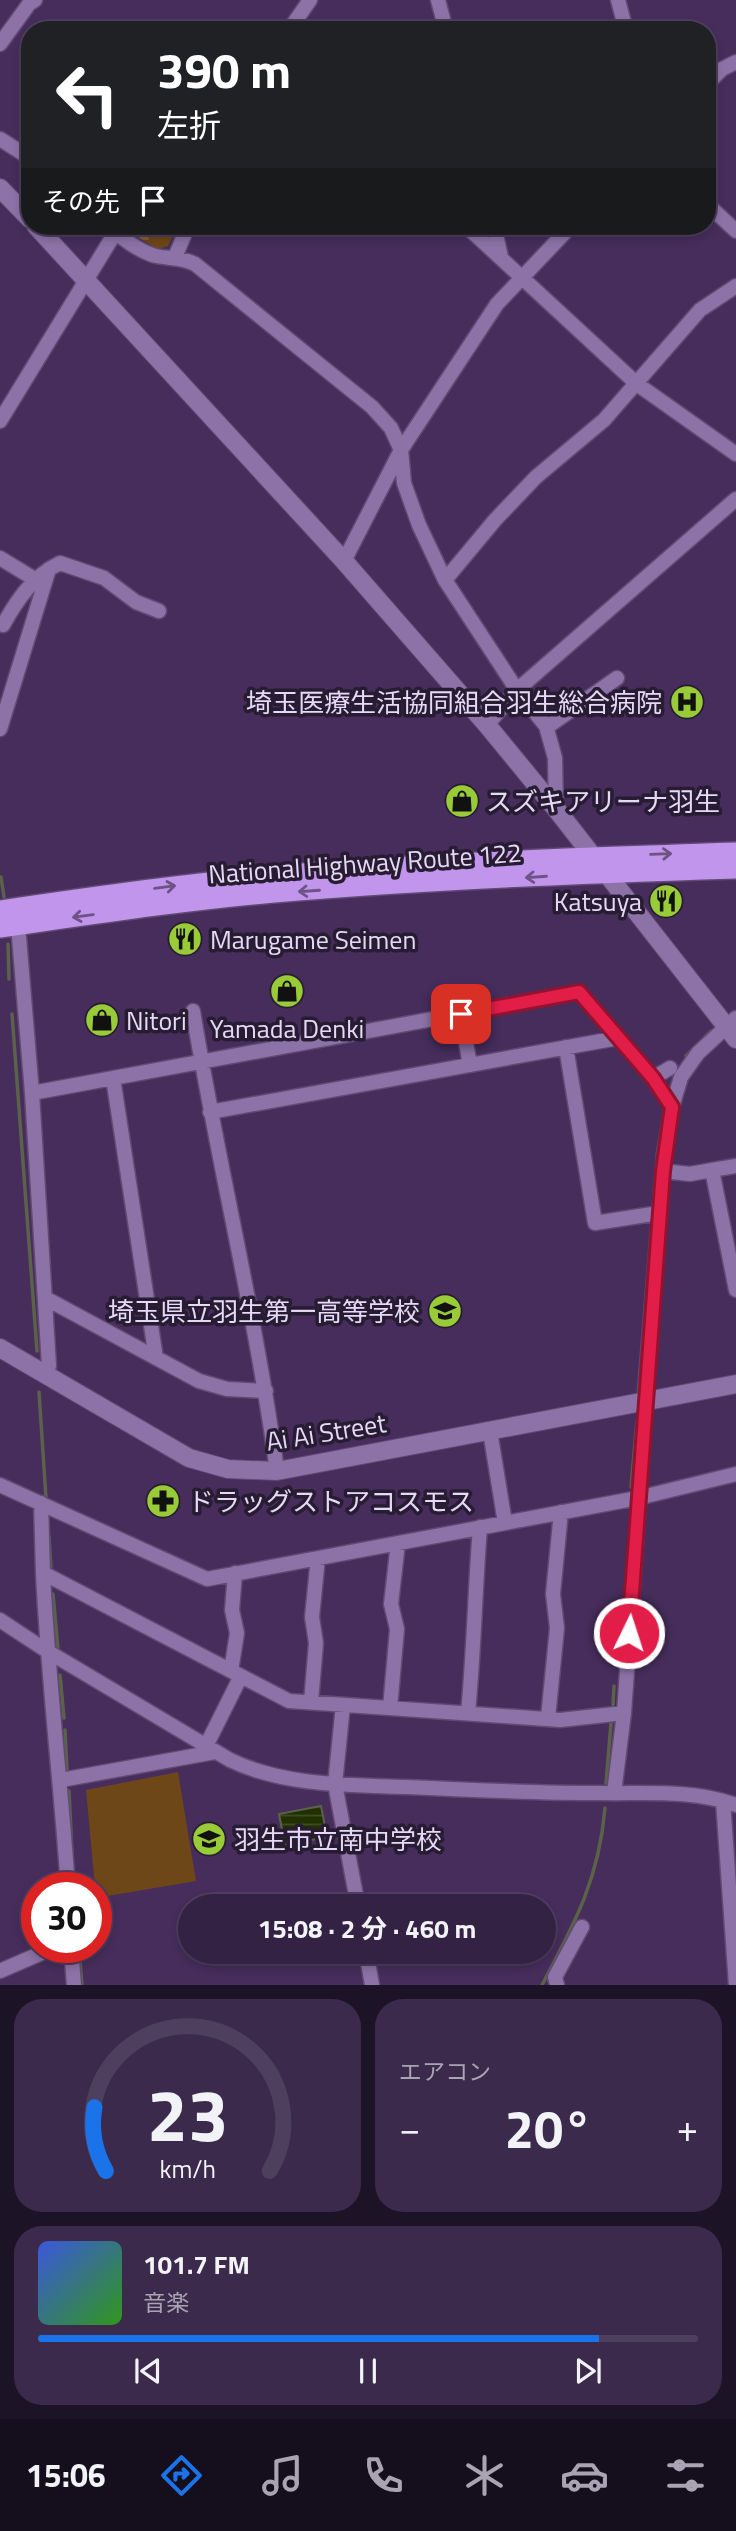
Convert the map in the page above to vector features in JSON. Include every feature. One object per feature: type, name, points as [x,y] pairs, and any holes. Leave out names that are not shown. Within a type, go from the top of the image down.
[{"type":"highway","name":"National Highway Route 122","points":[[9,927],[170,904],[275,893],[736,852]]},
{"type":"highway","name":"National Highway Route 122","points":[[0,909],[289,874],[599,865],[736,869]]},
{"type":"street","points":[[0,44],[29,4],[35,0]]},
{"type":"street","points":[[295,21],[310,0]]},
{"type":"street","points":[[438,0],[444,21]]},
{"type":"street","points":[[618,0],[623,21]]},
{"type":"street","points":[[716,75],[736,62]]},
{"type":"street","points":[[0,139],[21,152]]},
{"type":"street","points":[[0,188],[21,210]]},
{"type":"street","points":[[716,212],[736,231]]},
{"type":"street","points":[[45,235],[344,561],[556,809],[733,1028],[698,1053],[681,1077],[672,1107],[659,1213],[624,1713],[614,1793]]},
{"type":"street","points":[[0,421],[88,280],[109,235]]},
{"type":"street","points":[[122,235],[156,256],[175,257],[195,264],[372,407],[391,428],[401,450],[404,482],[419,525],[445,580],[517,691],[547,727],[555,758],[556,809]]},
{"type":"street","points":[[175,257],[184,235]]},
{"type":"street","points":[[476,235],[637,384],[736,454]]},
{"type":"street","points":[[496,235],[501,257]]},
{"type":"street","points":[[344,561],[401,450],[497,304],[563,235]]},
{"type":"street","points":[[445,580],[495,520],[536,477],[604,420],[701,310],[736,286]]},
{"type":"street","points":[[486,725],[517,691],[736,499]]},
{"type":"street","points":[[0,558],[36,580]]},
{"type":"street","points":[[3,625],[17,600],[36,580],[60,563],[104,578],[136,602],[159,611]]},
{"type":"street","points":[[0,729],[50,568]]},
{"type":"street","points":[[547,727],[617,678]]},
{"type":"street","points":[[9,927],[32,1093],[45,1298],[48,1366],[45,1374]]},
{"type":"street","points":[[32,1093],[579,992],[653,1078],[672,1107]]},
{"type":"street","points":[[192,1011],[266,1391],[277,1471]]},
{"type":"street","points":[[461,1014],[470,1065]]},
{"type":"street","points":[[210,1112],[618,1038]]},
{"type":"street","points":[[566,1047],[595,1223],[659,1213]]},
{"type":"street","points":[[653,1078],[670,1068]]},
{"type":"street","points":[[113,1078],[156,1358]]},
{"type":"street","points":[[663,1171],[690,1174],[736,1166]]},
{"type":"street","points":[[712,1170],[736,1290]]},
{"type":"street","points":[[45,1298],[199,1381],[227,1389],[266,1391]]},
{"type":"street","name":"Ai Ai Street","points":[[0,1348],[189,1458],[228,1469],[277,1471],[736,1384]]},
{"type":"street","points":[[489,1431],[505,1523]]},
{"type":"street","points":[[0,1485],[207,1578],[638,1498],[736,1475]]},
{"type":"street","points":[[41,1503],[47,1651],[61,1780],[67,1872]]},
{"type":"street","points":[[548,1718],[558,1628],[554,1594],[561,1512]]},
{"type":"street","points":[[468,1713],[476,1627],[474,1608],[480,1527]]},
{"type":"street","points":[[390,1708],[397,1629],[391,1604],[398,1543]]},
{"type":"street","points":[[311,1702],[316,1643],[312,1617],[318,1558]]},
{"type":"street","points":[[43,1573],[289,1701],[560,1720],[624,1713]]},
{"type":"street","points":[[210,1749],[236,1673],[237,1633],[232,1610],[234,1573]]},
{"type":"street","points":[[0,1620],[210,1749],[256,1772],[335,1784],[525,1793],[657,1792],[729,1803],[736,1985]]},
{"type":"street","points":[[343,1705],[335,1784],[356,1894]]},
{"type":"street","points":[[61,1780],[210,1749]]},
{"type":"street","points":[[557,1985],[555,1977],[582,1927]]},
{"type":"street","points":[[0,1971],[21,1962]]},
{"type":"street","points":[[72,1963],[74,1985]]},
{"type":"street","points":[[368,1964],[372,1985]]},
{"type":"green space","points":[[135,235],[174,235],[168,246],[157,249]]},
{"type":"green space","points":[[178,1772],[196,1881],[112,1895],[112,1872],[94,1872],[86,1790]]},
{"type":"shaded area","points":[[321,1806],[327,1837],[285,1845],[279,1814]]},
{"type":"waterway","points":[[1,877],[4,897]]},
{"type":"waterway","points":[[8,944],[9,979]]},
{"type":"waterway","points":[[12,1014],[37,1351]]},
{"type":"waterway","points":[[686,1056],[711,1031]]},
{"type":"waterway","points":[[39,1392],[46,1498]]},
{"type":"waterway","points":[[631,1487],[637,1421]]},
{"type":"waterway","points":[[49,1536],[51,1568]]},
{"type":"waterway","points":[[53,1594],[58,1649]]},
{"type":"waterway","points":[[60,1675],[64,1718]]},
{"type":"waterway","points":[[613,1705],[614,1686]]},
{"type":"waterway","points":[[606,1783],[611,1723]]},
{"type":"waterway","points":[[65,1730],[67,1770]]},
{"type":"waterway","points":[[69,1791],[72,1852]]},
{"type":"waterway","points":[[542,1985],[584,1900],[597,1857],[605,1808]]},
{"type":"waterway","points":[[80,1963],[82,1985]]},
{"type":"place","name":"埼玉医療生活協同組合羽生総合病院","points":[[687,702]]},
{"type":"place","name":"スズキアリーナ羽生","points":[[462,801]]},
{"type":"place","name":"Katsuya","points":[[666,901]]},
{"type":"place","name":"Marugame Seimen","points":[[185,939]]},
{"type":"place","name":"Yamada Denki","points":[[287,991]]},
{"type":"place","name":"Nitori","points":[[102,1020]]},
{"type":"place","name":"埼玉県立羽生第一高等学校","points":[[445,1311]]},
{"type":"place","name":"ドラッグストアコスモス","points":[[163,1501]]},
{"type":"place","name":"羽生市立南中学校","points":[[209,1839]]},
{"type":"route","points":[[461,1014],[579,992],[653,1078],[672,1107],[664,1154],[629,1633]]}]
